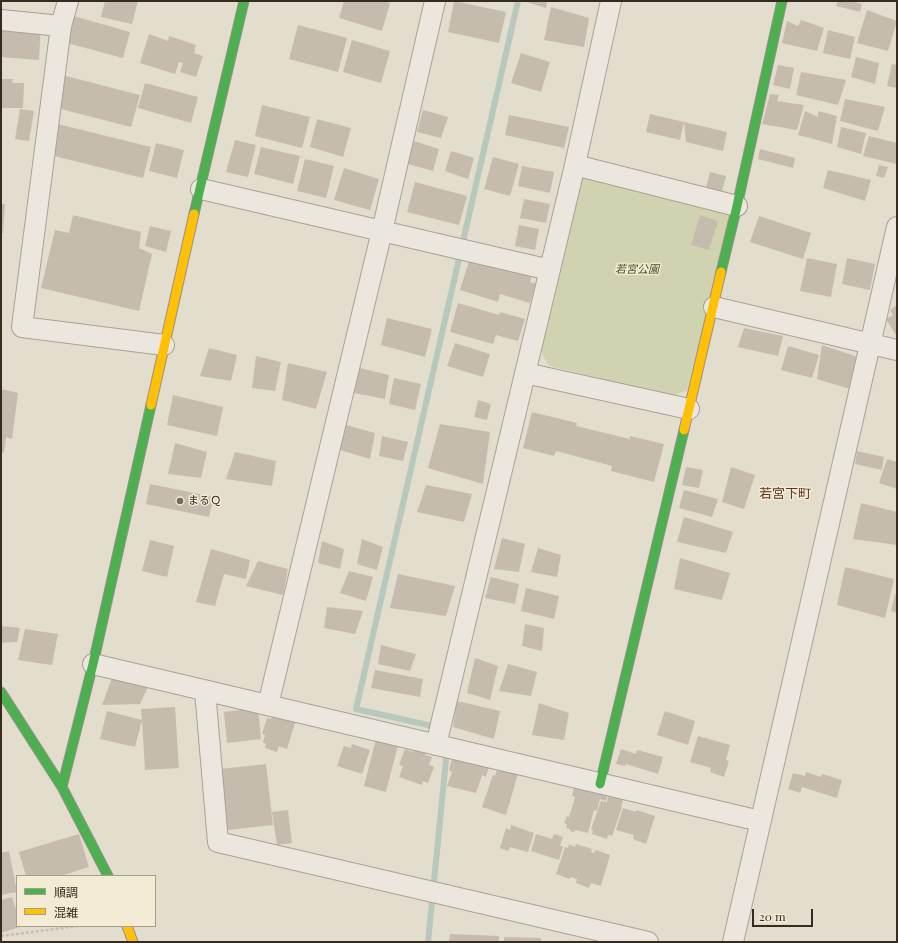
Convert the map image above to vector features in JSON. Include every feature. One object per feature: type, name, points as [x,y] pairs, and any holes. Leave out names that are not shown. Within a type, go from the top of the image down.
[{"type":"street","points":[[68,1],[61,26],[22,328],[164,345]]},
{"type":"street","points":[[62,787],[93,664],[164,345],[244,1]]},
{"type":"street","points":[[268,706],[382,231],[435,1]]},
{"type":"street","points":[[436,745],[575,165],[610,1]]},
{"type":"street","points":[[600,784],[738,206],[782,1]]},
{"type":"street","points":[[1,20],[61,26]]},
{"type":"street","points":[[575,165],[738,206]]},
{"type":"street","points":[[201,189],[550,270]]},
{"type":"street","points":[[733,942],[897,227]]},
{"type":"street","points":[[714,307],[897,350]]},
{"type":"street","points":[[525,373],[689,409]]},
{"type":"street","points":[[93,664],[760,821]]},
{"type":"street","points":[[205,691],[218,842],[648,942]]},
{"type":"street","points":[[1,692],[62,787],[107,875]]},
{"type":"street","points":[[128,927],[133,942]]},
{"type":"path","points":[[1,936],[70,927]]},
{"type":"green space","name":"若宮公園","points":[[579,169],[733,208],[687,390],[673,396],[549,366],[540,350]]},
{"type":"building","points":[[105,1],[138,1],[132,24],[101,17]]},
{"type":"building","points":[[344,1],[384,1],[390,3],[382,31],[339,18]]},
{"type":"building","points":[[454,1],[506,12],[499,43],[448,32]]},
{"type":"building","points":[[547,1],[546,8],[527,2]]},
{"type":"building","points":[[838,1],[851,1],[862,4],[860,12],[836,6]]},
{"type":"building","points":[[551,7],[589,18],[584,47],[544,40]]},
{"type":"building","points":[[867,10],[897,21],[888,51],[857,43]]},
{"type":"building","points":[[70,15],[130,32],[123,58],[63,42]]},
{"type":"building","points":[[801,20],[824,28],[817,51],[782,43],[787,21],[798,26]]},
{"type":"building","points":[[1,22],[41,25],[39,60],[1,57]]},
{"type":"building","points":[[298,25],[347,38],[338,72],[289,59]]},
{"type":"building","points":[[828,30],[855,37],[850,59],[823,53]]},
{"type":"building","points":[[149,34],[168,41],[169,36],[196,45],[194,53],[203,56],[196,77],[180,72],[183,63],[179,62],[175,74],[140,63]]},
{"type":"building","points":[[352,40],[390,51],[381,83],[343,72]]},
{"type":"building","points":[[521,53],[550,62],[541,92],[511,83]]},
{"type":"building","points":[[856,57],[879,63],[875,84],[851,77]]},
{"type":"building","points":[[892,64],[897,65],[897,88],[887,86]]},
{"type":"building","points":[[778,65],[794,68],[790,89],[773,85]]},
{"type":"building","points":[[801,72],[846,80],[838,105],[796,95]]},
{"type":"building","points":[[62,75],[140,95],[131,127],[53,107]]},
{"type":"building","points":[[1,79],[13,79],[12,83],[24,83],[23,108],[1,108]]},
{"type":"building","points":[[145,83],[198,97],[191,123],[138,108]]},
{"type":"building","points":[[770,94],[779,95],[777,101],[804,105],[797,130],[762,124]]},
{"type":"building","points":[[845,99],[885,107],[878,131],[840,121]]},
{"type":"building","points":[[262,105],[310,117],[302,148],[255,136]]},
{"type":"building","points":[[20,109],[34,111],[29,141],[15,139]]},
{"type":"building","points":[[423,110],[448,117],[441,138],[417,132]]},
{"type":"building","points":[[805,111],[818,117],[818,111],[837,116],[832,144],[798,135]]},
{"type":"building","points":[[650,114],[684,122],[680,140],[646,132]]},
{"type":"building","points":[[509,115],[569,127],[564,148],[505,135]]},
{"type":"building","points":[[317,119],[351,128],[343,157],[310,147]]},
{"type":"building","points":[[684,122],[727,132],[723,151],[686,142]]},
{"type":"building","points":[[54,123],[151,147],[143,178],[46,154]]},
{"type":"building","points":[[841,127],[866,133],[861,154],[837,147]]},
{"type":"building","points":[[869,136],[897,143],[897,164],[863,156]]},
{"type":"building","points":[[235,140],[256,145],[248,177],[226,172]]},
{"type":"building","points":[[414,141],[439,149],[433,171],[408,164]]},
{"type":"building","points":[[156,143],[184,150],[177,178],[149,171]]},
{"type":"building","points":[[261,147],[300,156],[293,184],[254,174]]},
{"type":"building","points":[[760,149],[795,158],[793,168],[758,159]]},
{"type":"building","points":[[451,151],[474,158],[468,179],[445,171]]},
{"type":"building","points":[[493,157],[519,164],[510,196],[484,189]]},
{"type":"building","points":[[305,159],[334,166],[326,198],[297,191]]},
{"type":"building","points":[[879,165],[888,167],[884,178],[876,176]]},
{"type":"building","points":[[522,166],[554,172],[550,193],[518,186]]},
{"type":"building","points":[[344,168],[379,179],[370,210],[334,200]]},
{"type":"building","points":[[828,170],[871,180],[865,201],[823,188]]},
{"type":"building","points":[[710,172],[726,176],[722,191],[706,188]]},
{"type":"building","points":[[415,182],[467,196],[459,225],[407,212]]},
{"type":"building","points":[[524,199],[550,204],[546,223],[520,218]]},
{"type":"building","points":[[1,204],[5,204],[3,233],[1,233]]},
{"type":"building","points":[[73,215],[141,232],[139,248],[152,254],[139,311],[41,288],[55,230],[69,233]]},
{"type":"building","points":[[700,215],[718,221],[709,250],[691,245]]},
{"type":"building","points":[[759,216],[811,233],[803,259],[750,242]]},
{"type":"building","points":[[519,225],[539,229],[535,250],[515,246]]},
{"type":"building","points":[[150,226],[171,231],[166,252],[145,246]]},
{"type":"building","points":[[470,258],[533,273],[530,282],[536,284],[530,303],[500,294],[498,302],[460,290]]},
{"type":"building","points":[[807,258],[837,264],[831,297],[800,291]]},
{"type":"building","points":[[847,258],[875,264],[870,290],[842,284]]},
{"type":"building","points":[[458,303],[499,315],[500,312],[525,319],[518,341],[496,335],[493,344],[450,332]]},
{"type":"building","points":[[897,305],[897,337],[886,319],[893,315],[890,310]]},
{"type":"building","points":[[387,318],[432,329],[425,357],[381,345]]},
{"type":"building","points":[[744,328],[783,336],[778,356],[738,347]]},
{"type":"building","points":[[455,343],[490,354],[483,377],[447,366]]},
{"type":"building","points":[[822,345],[858,357],[850,389],[817,379]]},
{"type":"building","points":[[788,346],[819,355],[812,378],[781,370]]},
{"type":"building","points":[[209,348],[237,355],[231,381],[200,376]]},
{"type":"building","points":[[256,356],[281,362],[275,391],[252,388]]},
{"type":"building","points":[[288,363],[327,372],[316,409],[282,400]]},
{"type":"building","points":[[360,368],[389,375],[385,399],[354,393]]},
{"type":"building","points":[[394,378],[421,384],[415,410],[389,404]]},
{"type":"building","points":[[1,389],[18,393],[12,439],[6,437],[4,453],[1,452]]},
{"type":"building","points":[[173,395],[223,407],[217,436],[167,425]]},
{"type":"building","points":[[478,400],[491,404],[487,420],[474,417]]},
{"type":"building","points":[[532,412],[577,423],[576,426],[630,439],[630,436],[664,444],[654,482],[611,471],[612,466],[556,451],[554,456],[523,448]]},
{"type":"building","points":[[440,424],[490,432],[483,484],[428,468]]},
{"type":"building","points":[[346,425],[375,433],[370,459],[340,450]]},
{"type":"building","points":[[382,436],[408,442],[403,461],[379,456]]},
{"type":"building","points":[[175,443],[207,452],[201,478],[168,474]]},
{"type":"building","points":[[857,451],[884,457],[882,470],[855,464]]},
{"type":"building","points":[[235,452],[276,461],[272,486],[226,479]]},
{"type":"building","points":[[887,459],[897,462],[897,489],[879,483]]},
{"type":"building","points":[[686,467],[703,470],[699,488],[682,485]]},
{"type":"building","points":[[731,467],[755,475],[744,509],[722,502]]},
{"type":"building","name":"まるＱ","points":[[150,484],[214,497],[209,517],[146,504]]},
{"type":"building","points":[[426,485],[472,494],[464,522],[417,512]]},
{"type":"building","points":[[684,490],[718,499],[712,517],[679,508]]},
{"type":"building","points":[[861,503],[897,512],[897,545],[853,539]]},
{"type":"building","points":[[684,517],[733,532],[726,553],[677,542]]},
{"type":"building","points":[[502,538],[525,544],[519,572],[494,569]]},
{"type":"building","points":[[362,539],[383,547],[377,570],[357,564]]},
{"type":"building","points":[[150,540],[174,546],[167,577],[142,571]]},
{"type":"building","points":[[322,541],[344,549],[340,569],[318,563]]},
{"type":"building","points":[[538,548],[561,555],[557,577],[531,572]]},
{"type":"building","points":[[211,549],[250,560],[246,579],[224,574],[215,606],[196,602]]},
{"type":"building","points":[[680,558],[730,573],[722,600],[674,589]]},
{"type":"building","points":[[258,561],[288,569],[283,595],[246,586]]},
{"type":"building","points":[[845,567],[894,579],[885,618],[837,605]]},
{"type":"building","points":[[349,571],[373,577],[366,601],[340,593]]},
{"type":"building","points":[[398,574],[455,586],[446,616],[390,608]]},
{"type":"building","points":[[491,577],[519,584],[515,604],[485,598]]},
{"type":"building","points":[[526,588],[559,596],[554,619],[521,611]]},
{"type":"building","points":[[895,594],[897,594],[897,613],[891,611]]},
{"type":"building","points":[[327,607],[363,611],[355,634],[324,628]]},
{"type":"building","points":[[525,624],[544,628],[542,651],[522,646]]},
{"type":"building","points":[[1,626],[20,628],[17,642],[1,643]]},
{"type":"building","points":[[25,629],[58,634],[52,665],[18,660]]},
{"type":"building","points":[[381,645],[416,654],[410,671],[378,664]]},
{"type":"building","points":[[475,658],[498,666],[490,700],[467,693]]},
{"type":"building","points":[[508,664],[537,672],[531,696],[499,691]]},
{"type":"building","points":[[375,670],[423,679],[420,697],[371,688]]},
{"type":"building","points":[[112,678],[148,687],[140,704],[102,705]]},
{"type":"building","points":[[457,701],[500,711],[494,739],[453,727]]},
{"type":"building","points":[[539,703],[569,713],[564,740],[532,735]]},
{"type":"building","points":[[175,707],[179,768],[145,770],[141,709]]},
{"type":"building","points":[[258,708],[261,739],[227,743],[224,712]]},
{"type":"building","points":[[107,711],[142,720],[135,747],[100,739]]},
{"type":"building","points":[[665,711],[695,721],[688,745],[657,735]]},
{"type":"building","points":[[274,712],[296,720],[287,749],[279,746],[277,752],[265,748],[266,744],[263,742],[265,735],[262,734],[267,718],[271,719]]},
{"type":"building","points":[[377,735],[399,741],[386,792],[364,786]]},
{"type":"building","points":[[698,736],[730,745],[726,760],[729,761],[724,777],[710,772],[711,768],[690,762]]},
{"type":"building","points":[[352,744],[370,750],[362,774],[337,766],[344,746],[351,748]]},
{"type":"building","points":[[415,747],[426,751],[425,755],[432,757],[429,765],[434,767],[428,783],[423,781],[422,785],[399,777],[403,766],[399,765],[405,749],[413,752]]},
{"type":"building","points":[[621,749],[636,754],[637,750],[663,757],[658,774],[626,764],[625,766],[616,764]]},
{"type":"building","points":[[453,755],[490,763],[486,777],[482,775],[476,793],[447,786],[452,772],[449,770]]},
{"type":"building","points":[[266,764],[273,825],[228,830],[221,769]]},
{"type":"building","points":[[498,767],[518,774],[506,815],[482,807],[493,775],[495,776]]},
{"type":"building","points":[[806,772],[821,777],[822,774],[842,780],[837,798],[802,787],[800,793],[788,789],[793,773],[805,776]]},
{"type":"building","points":[[583,782],[609,792],[606,801],[600,799],[597,811],[594,810],[588,833],[575,830],[574,832],[570,831],[570,829],[566,828],[567,824],[564,823],[567,816],[569,817],[575,797],[572,796],[574,788],[580,789]]},
{"type":"building","points":[[609,795],[622,795],[621,799],[623,800],[612,836],[608,835],[607,839],[592,834],[593,830],[591,829],[601,801],[606,802],[606,804]]},
{"type":"building","points":[[623,808],[636,812],[636,810],[655,816],[646,844],[633,839],[634,835],[616,830]]},
{"type":"building","points":[[288,810],[292,843],[277,845],[272,812]]},
{"type":"building","points":[[511,825],[534,833],[528,852],[510,847],[508,851],[500,848],[506,828],[510,830]]},
{"type":"building","points":[[79,834],[89,867],[64,875],[26,875],[19,852]]},
{"type":"building","points":[[536,834],[552,839],[554,834],[563,837],[560,846],[563,846],[559,860],[531,851]]},
{"type":"building","points":[[569,844],[575,847],[576,844],[592,849],[591,852],[594,853],[596,850],[610,855],[601,886],[591,883],[589,888],[576,883],[577,879],[571,877],[570,879],[556,874],[565,847],[568,848]]},
{"type":"building","points":[[9,851],[16,892],[1,895],[1,853]]},
{"type":"building","points":[[12,897],[16,909],[16,927],[20,927],[1,933],[1,900]]},
{"type":"building","points":[[450,934],[499,936],[499,942],[449,942]]},
{"type":"building","points":[[504,937],[541,938],[541,942],[504,942]]},
{"type":"waterway","points":[[437,727],[356,709],[518,1]]},
{"type":"waterway","points":[[428,942],[447,750]]},
{"type":"traffic: fast","points":[[194,214],[244,1]]},
{"type":"traffic: fast","points":[[721,272],[782,1]]},
{"type":"traffic: fast","points":[[62,787],[93,664],[151,405]]},
{"type":"traffic: fast","points":[[600,784],[684,430]]},
{"type":"traffic: fast","points":[[1,692],[62,787],[107,875]]},
{"type":"traffic: slow","points":[[151,405],[194,214]]},
{"type":"traffic: slow","points":[[684,430],[721,272]]},
{"type":"traffic: slow","points":[[127,927],[133,942]]},
{"type":"place","name":"まるＱ","points":[[180,501]]},
{"type":"district","name":"若宮下町","points":[[785,494]]}]
